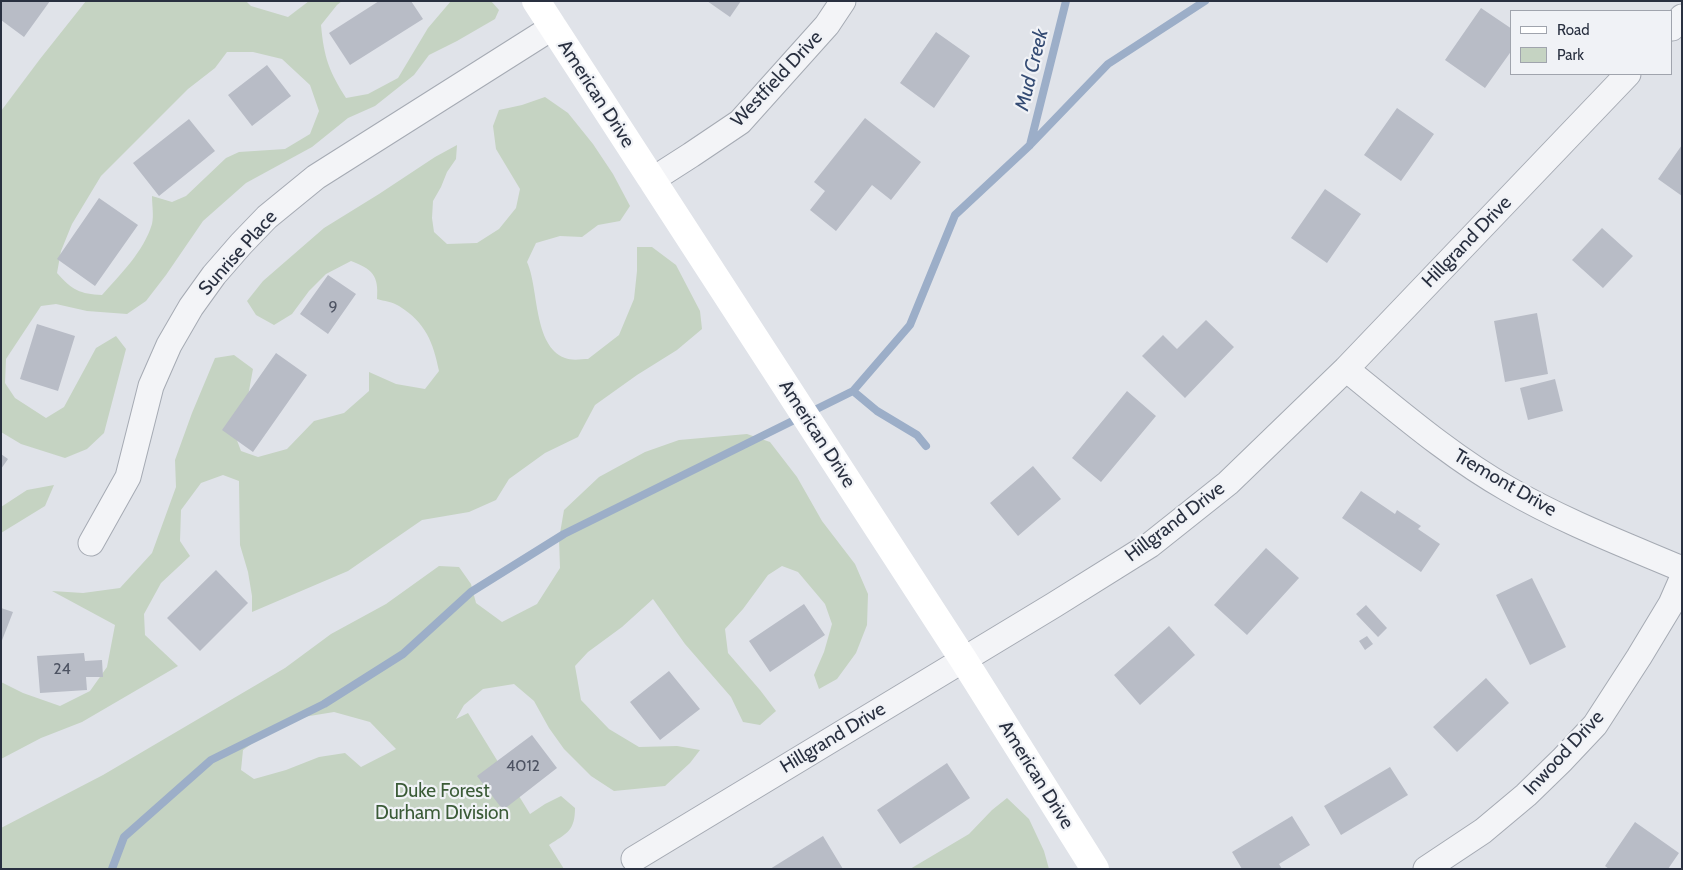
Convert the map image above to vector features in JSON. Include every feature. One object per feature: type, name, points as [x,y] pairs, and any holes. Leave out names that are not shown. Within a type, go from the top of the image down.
[{"type":"street","name":"American Drive","points":[[536,1],[963,659],[1095,869]]},
{"type":"street","name":"Westfield Drive","points":[[652,180],[740,122],[827,25],[843,1]]},
{"type":"street","points":[[1673,27],[1682,17]]},
{"type":"street","name":"Sunrise Place","points":[[92,543],[128,477],[151,386],[169,345],[214,275],[241,244],[267,217],[316,177],[553,28]]},
{"type":"street","name":"Hillgrand Drive","points":[[634,859],[963,659],[1054,606],[1150,545],[1228,483],[1346,369],[1627,75]]},
{"type":"street","name":"Tremont Drive","points":[[1346,369],[1447,449],[1508,489],[1583,527],[1682,569]]},
{"type":"street","name":"Inwood Drive","points":[[1426,869],[1483,831],[1526,795],[1595,726],[1671,604],[1682,579]]},
{"type":"green space","points":[[86,1],[246,1],[251,6],[288,17],[309,1],[342,1],[321,25],[328,64],[346,98],[368,94],[398,78],[428,28],[451,1],[491,1],[499,10],[495,19],[429,55],[414,75],[375,106],[348,118],[312,147],[246,183],[203,221],[146,301],[127,314],[87,311],[56,304],[41,306],[6,359],[5,383],[15,398],[46,418],[64,407],[96,348],[116,336],[126,349],[104,433],[87,449],[65,458],[21,444],[1,432],[1,111]],"holes":[[[227,52],[253,52],[282,59],[310,85],[319,111],[310,134],[285,149],[239,152],[226,158],[186,196],[172,202],[152,196],[153,221],[143,244],[131,262],[102,295],[88,294],[72,287],[57,273],[61,251],[72,224],[101,176],[188,89],[215,68]]]},
{"type":"green space","points":[[545,97],[568,113],[593,144],[613,174],[630,206],[620,221],[598,225],[582,237],[560,236],[536,243],[527,262],[531,273],[538,315],[547,342],[565,358],[574,360],[588,359],[619,335],[634,299],[637,247],[652,247],[676,265],[700,311],[702,329],[677,350],[637,375],[595,405],[578,437],[545,453],[509,479],[496,500],[469,512],[422,520],[348,571],[252,612],[252,596],[248,572],[240,545],[239,481],[223,475],[201,483],[181,510],[180,541],[190,556],[161,583],[144,614],[145,635],[178,666],[82,722],[41,738],[1,759],[1,682],[23,693],[60,706],[90,691],[107,667],[115,625],[52,591],[83,593],[120,588],[152,553],[176,487],[175,460],[215,358],[234,355],[253,369],[248,396],[235,435],[241,451],[258,457],[287,449],[314,421],[344,413],[369,391],[369,372],[396,384],[425,389],[439,371],[431,342],[422,326],[399,306],[377,299],[377,284],[373,274],[364,267],[351,261],[326,274],[309,291],[292,314],[274,325],[256,315],[247,301],[263,281],[324,228],[457,145],[456,159],[447,172],[433,201],[432,218],[434,232],[447,244],[477,243],[499,229],[516,208],[520,189],[496,149],[493,126],[499,110]]},
{"type":"green space","name":"Duke Forest Durham Division","points":[[747,434],[770,442],[797,477],[822,521],[855,564],[868,594],[867,625],[856,653],[837,679],[819,689],[814,675],[824,652],[832,624],[825,604],[798,572],[782,566],[768,575],[743,609],[725,629],[728,653],[776,711],[760,725],[743,722],[731,697],[685,644],[653,599],[622,627],[588,652],[575,666],[581,700],[609,729],[639,747],[677,746],[700,750],[690,763],[665,786],[614,791],[591,776],[564,749],[549,728],[534,701],[514,684],[483,689],[464,705],[456,719],[468,713],[530,814],[561,796],[575,808],[572,827],[549,845],[564,869],[1,869],[1,828],[103,775],[285,668],[331,634],[386,604],[439,566],[459,567],[471,584],[476,603],[502,622],[537,604],[560,568],[559,539],[564,510],[599,477],[645,452],[679,440]],"holes":[[[334,712],[370,722],[396,749],[361,767],[345,753],[319,757],[286,770],[254,779],[241,770],[243,750],[285,720]]]},
{"type":"green space","points":[[54,485],[45,506],[1,533],[1,507],[27,490]]},
{"type":"green space","points":[[1007,798],[1029,819],[1044,851],[1049,869],[910,869],[969,834],[992,810]]},
{"type":"building","points":[[1,1],[50,1],[24,37],[1,20]]},
{"type":"building","points":[[379,1],[411,1],[423,19],[350,65],[329,33]]},
{"type":"building","points":[[707,1],[741,1],[730,17]]},
{"type":"building","points":[[1481,8],[1510,28],[1510,53],[1485,88],[1445,60]]},
{"type":"building","points":[[936,32],[970,56],[934,108],[900,83]]},
{"type":"building","points":[[267,65],[291,96],[252,126],[228,95]]},
{"type":"building","points":[[1397,108],[1434,134],[1401,181],[1364,155]]},
{"type":"building","points":[[865,118],[921,162],[891,200],[872,185],[836,231],[810,210],[825,191],[814,182]]},
{"type":"building","points":[[189,119],[215,151],[159,196],[133,163]]},
{"type":"building","points":[[1682,145],[1682,196],[1658,179]]},
{"type":"building","points":[[1325,189],[1361,214],[1327,263],[1291,238]]},
{"type":"building","points":[[99,198],[138,225],[95,286],[57,259]]},
{"type":"building","points":[[1602,228],[1633,256],[1603,288],[1572,260]]},
{"type":"building","points":[[328,275],[356,294],[328,334],[300,314]]},
{"type":"building","points":[[1537,313],[1548,374],[1505,382],[1494,321]]},
{"type":"building","points":[[1206,320],[1234,347],[1185,398],[1142,356],[1163,335],[1177,349]]},
{"type":"building","points":[[37,324],[75,336],[58,391],[20,379]]},
{"type":"building","points":[[276,353],[307,375],[253,452],[222,430]]},
{"type":"building","points":[[1555,379],[1563,411],[1528,420],[1520,388]]},
{"type":"building","points":[[1127,391],[1156,416],[1101,482],[1072,458]]},
{"type":"building","points":[[1,454],[8,459],[1,469]]},
{"type":"building","points":[[1033,466],[1061,499],[1018,536],[990,503]]},
{"type":"building","points":[[1361,491],[1395,514],[1397,510],[1421,526],[1418,529],[1440,544],[1421,572],[1342,518]]},
{"type":"building","points":[[1266,548],[1299,578],[1247,635],[1214,605]]},
{"type":"building","points":[[216,570],[248,603],[200,651],[167,618]]},
{"type":"building","points":[[1532,578],[1566,647],[1530,665],[1496,595]]},
{"type":"building","points":[[804,604],[825,635],[770,672],[749,641]]},
{"type":"building","points":[[1366,605],[1387,628],[1378,637],[1356,614]]},
{"type":"building","points":[[1,608],[13,612],[1,643]]},
{"type":"building","points":[[1169,626],[1195,655],[1140,705],[1114,675]]},
{"type":"building","points":[[1367,636],[1373,644],[1365,650],[1359,641]]},
{"type":"building","points":[[84,653],[85,661],[102,660],[103,677],[86,677],[87,690],[40,693],[37,656]]},
{"type":"building","points":[[669,671],[700,709],[660,740],[630,702]]},
{"type":"building","points":[[1486,678],[1509,703],[1457,752],[1433,727]]},
{"type":"building","points":[[532,735],[557,768],[503,810],[477,776]]},
{"type":"building","points":[[947,763],[970,798],[900,844],[877,810]]},
{"type":"building","points":[[1390,767],[1408,795],[1341,835],[1324,806]]},
{"type":"building","points":[[1292,816],[1310,845],[1279,864],[1282,869],[1242,869],[1232,852]]},
{"type":"building","points":[[1635,822],[1679,853],[1668,869],[1609,869],[1605,866]]},
{"type":"building","points":[[823,836],[843,869],[770,869]]},
{"type":"waterway","name":"Mud Creek","points":[[1030,145],[1066,1]]},
{"type":"waterway","points":[[112,869],[124,837],[211,760],[324,704],[403,654],[471,592],[564,534],[853,391],[910,325],[955,215],[1029,146],[1108,64],[1205,1]]},
{"type":"waterway","points":[[853,391],[877,411],[917,435],[926,446]]}]
